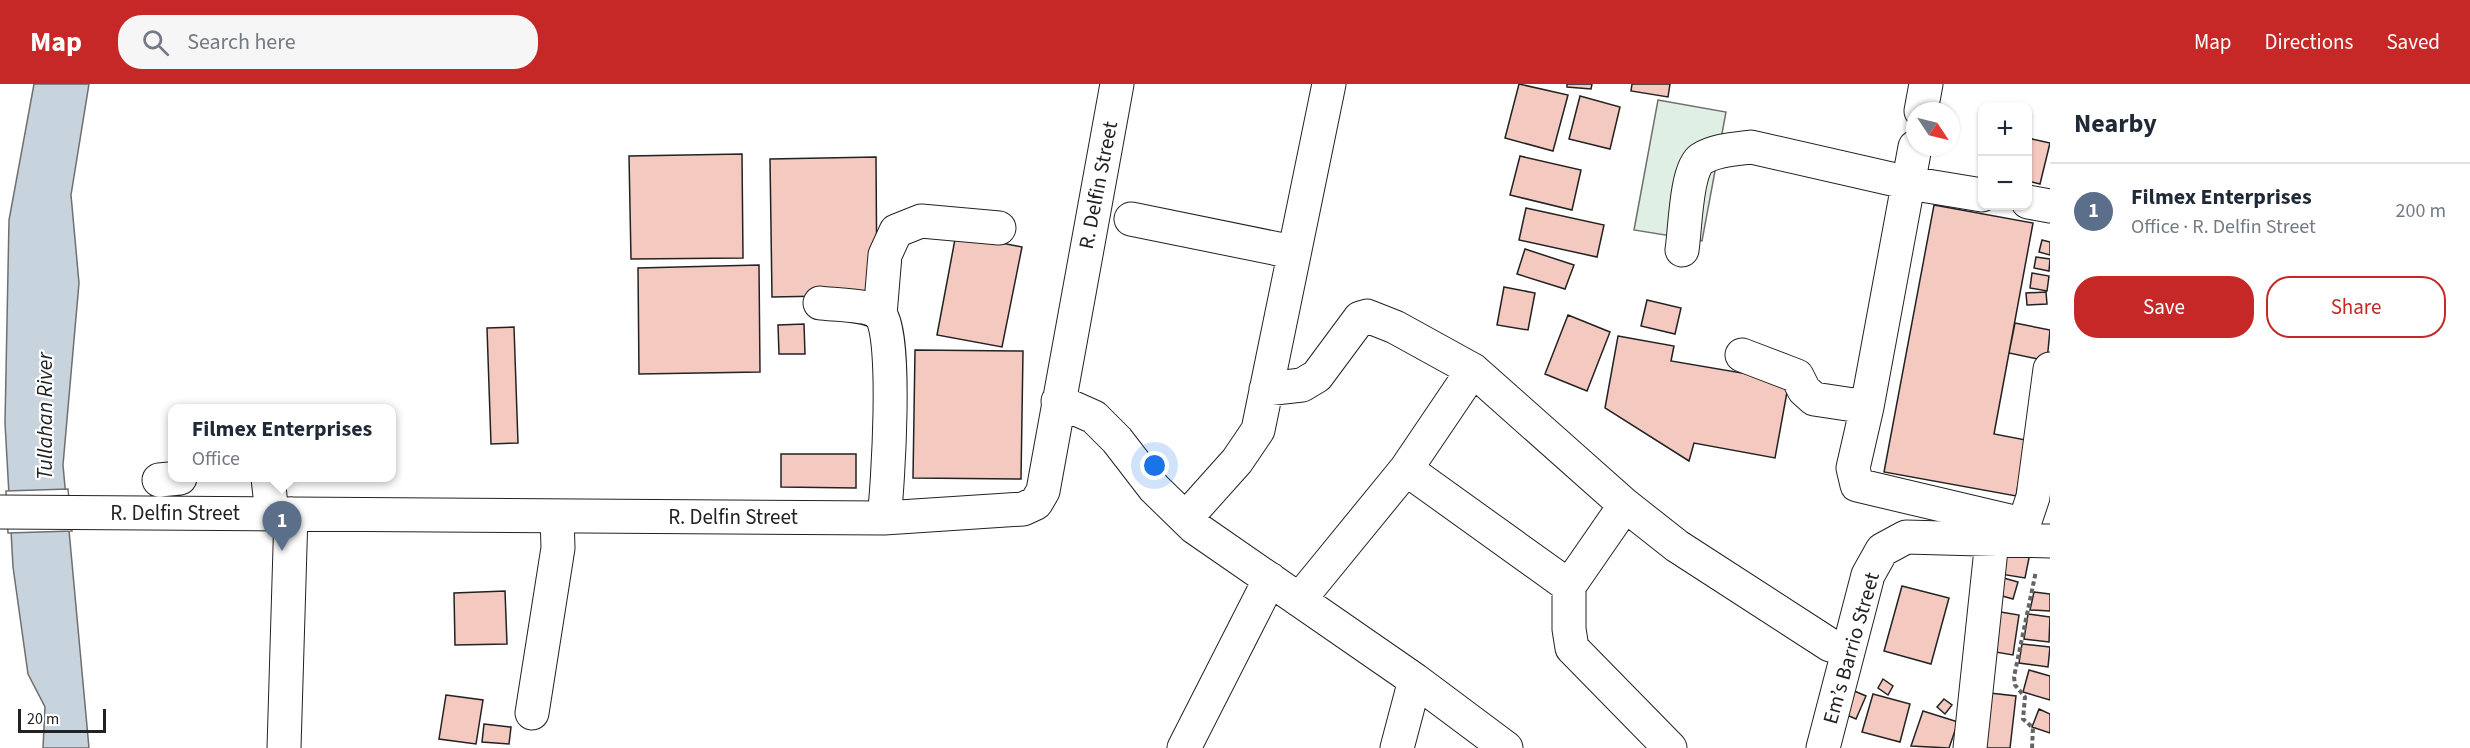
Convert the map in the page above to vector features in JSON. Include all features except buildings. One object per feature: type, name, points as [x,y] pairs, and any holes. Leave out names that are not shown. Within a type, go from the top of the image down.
[{"type":"street","name":"R. Delfin Street","points":[[0,512],[884,518],[1023,509],[1036,503],[1043,491],[1117,84]]},
{"type":"street","points":[[1186,518],[1237,461],[1258,430],[1329,84]]},
{"type":"street","points":[[1923,102],[1926,84]]},
{"type":"street","points":[[1682,250],[1690,181],[1695,168],[1700,160],[1728,150],[1751,147],[1909,183],[1978,194]]},
{"type":"street","points":[[1914,156],[1868,406],[1853,468],[1857,485],[2018,523],[2026,518],[2033,497],[2047,418],[2050,369]]},
{"type":"street","points":[[2032,203],[2050,206]]},
{"type":"street","points":[[1131,219],[1293,252]]},
{"type":"street","points":[[880,315],[885,255],[896,231],[921,221],[999,228]]},
{"type":"street","points":[[820,303],[870,308],[880,315],[886,326],[890,351],[887,491],[884,518]]},
{"type":"street","points":[[1266,389],[1302,386],[1317,376],[1356,323],[1367,316],[1395,327],[1473,370],[1625,505],[1677,546],[1830,645]]},
{"type":"street","points":[[1742,355],[1797,376],[1804,390],[1814,399],[1868,406]]},
{"type":"street","points":[[1299,600],[1406,469],[1473,370]]},
{"type":"street","points":[[1058,401],[1094,417],[1117,440],[1154,488],[1194,527],[1414,680],[1506,748]]},
{"type":"street","points":[[1406,469],[1569,586]]},
{"type":"street","points":[[270,482],[281,514],[284,748]]},
{"type":"street","points":[[1625,505],[1569,586],[1569,629],[1572,648],[1670,748]]},
{"type":"street","points":[[532,713],[558,548],[557,516]]},
{"type":"street","name":"Em’s Barrio Street","points":[[1823,748],[1868,575],[1882,549],[1906,537],[1992,540]]},
{"type":"street","points":[[1970,748],[1992,540],[2046,541]]},
{"type":"street","points":[[1184,748],[1270,579]]},
{"type":"street","points":[[1397,748],[1414,680]]},
{"type":"path","points":[[2032,748],[2033,728],[2023,719],[2025,697],[2017,689],[2014,677],[2046,541]]},
{"type":"green space","points":[[1658,100],[1726,112],[1702,241],[1634,230]]},
{"type":"water","name":"Tullahan River","points":[[34,84],[89,84],[71,195],[79,283],[63,465],[89,748],[43,748],[45,707],[28,674],[13,567],[5,423],[9,220]]},
{"type":"pier","points":[[68,489],[72,531],[8,533],[6,491]]},
{"type":"place","name":"Filmex Enterprises","points":[[282,551]]}]
